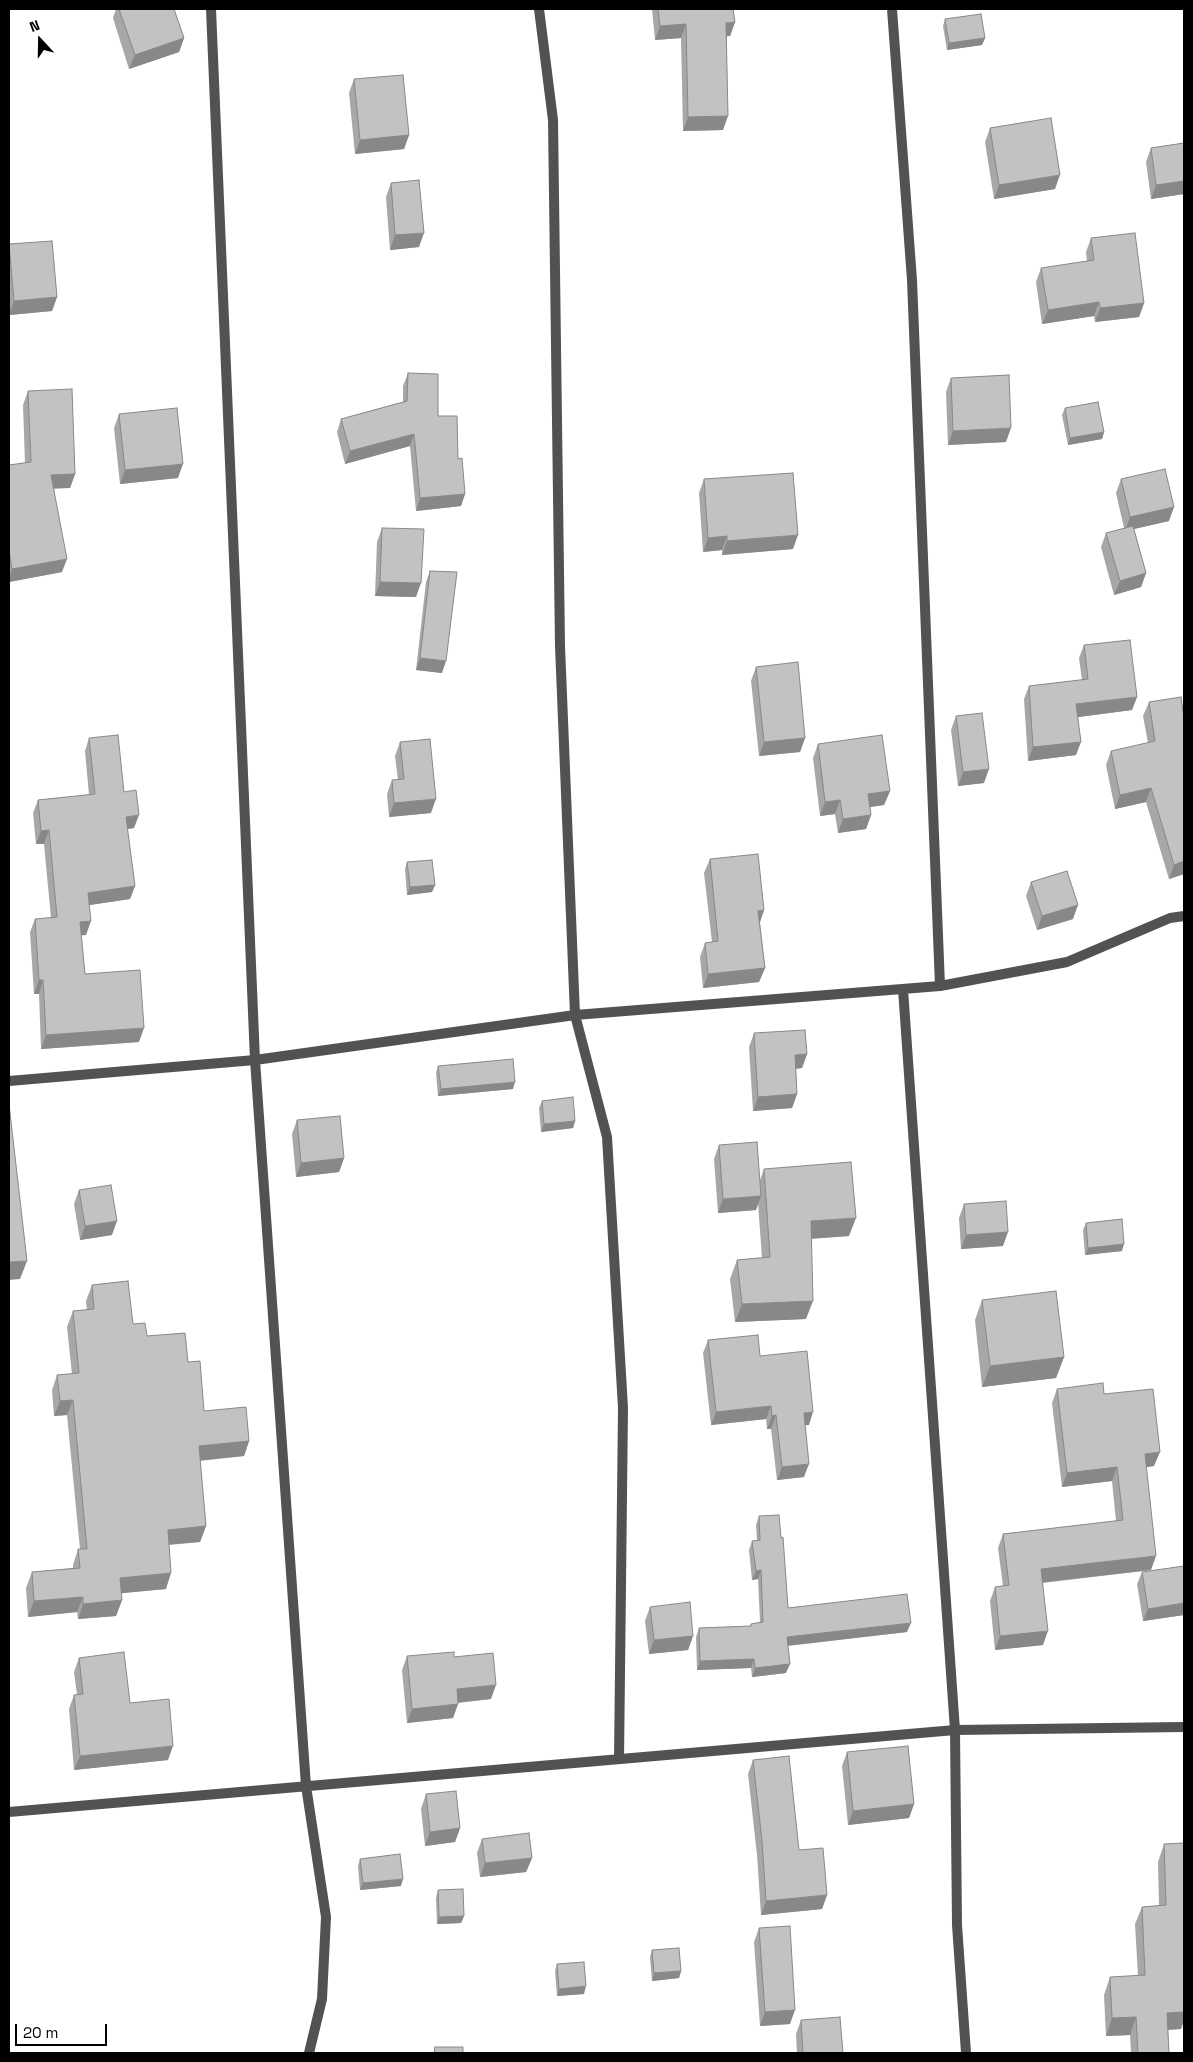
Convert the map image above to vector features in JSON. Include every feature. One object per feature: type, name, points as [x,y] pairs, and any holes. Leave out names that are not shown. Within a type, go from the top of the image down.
[{"type":"street","points":[[211,9],[255,1060],[306,1786],[326,1917],[322,1999],[309,2053]]},
{"type":"street","points":[[539,9],[553,120],[560,646],[575,1015],[607,1137],[623,1408],[619,1759]]},
{"type":"street","points":[[892,9],[912,280],[940,986]]},
{"type":"street","points":[[9,1081],[255,1060],[575,1015],[940,986],[1067,962],[1170,918],[1184,916]]},
{"type":"street","points":[[903,989],[955,1730],[956,1925],[966,2053]]},
{"type":"street","points":[[9,1812],[955,1730],[1184,1727]]},
{"type":"building","points":[[119,9],[174,9],[184,38],[135,55]]},
{"type":"building","points":[[658,9],[733,9],[735,22],[726,23],[728,116],[688,117],[686,24],[660,26]]},
{"type":"building","points":[[981,14],[985,38],[949,43],[945,19]]},
{"type":"building","points":[[403,75],[409,135],[360,140],[354,79]]},
{"type":"building","points":[[1051,118],[1060,175],[999,185],[990,128]]},
{"type":"building","points":[[1184,143],[1184,181],[1156,185],[1151,148]]},
{"type":"building","points":[[419,180],[424,233],[395,235],[391,183]]},
{"type":"building","points":[[1135,233],[1144,303],[1100,308],[1099,302],[1048,310],[1041,268],[1094,260],[1091,238]]},
{"type":"building","points":[[52,241],[57,297],[14,301],[9,244]]},
{"type":"building","points":[[408,373],[438,374],[438,416],[457,416],[458,459],[462,458],[465,494],[420,498],[414,434],[350,451],[341,419],[407,401]]},
{"type":"building","points":[[1009,375],[1011,428],[953,431],[951,378]]},
{"type":"building","points":[[72,389],[75,474],[51,475],[67,559],[12,569],[9,551],[9,465],[31,462],[28,391]]},
{"type":"building","points":[[1098,402],[1104,432],[1070,438],[1065,408]]},
{"type":"building","points":[[177,408],[183,464],[125,470],[119,414]]},
{"type":"building","points":[[1165,469],[1174,507],[1130,517],[1121,479]]},
{"type":"building","points":[[793,473],[798,535],[727,541],[727,536],[708,538],[704,479]]},
{"type":"building","points":[[1133,526],[1146,573],[1120,581],[1106,533]]},
{"type":"building","points":[[382,528],[424,529],[421,583],[380,582]]},
{"type":"building","points":[[430,571],[457,572],[446,661],[420,658]]},
{"type":"building","points":[[1130,640],[1137,697],[1076,704],[1081,742],[1033,747],[1029,686],[1088,679],[1084,645]]},
{"type":"building","points":[[798,662],[805,738],[764,742],[756,667]]},
{"type":"building","points":[[1181,697],[1184,718],[1184,861],[1174,865],[1151,788],[1120,795],[1111,751],[1155,741],[1149,702]]},
{"type":"building","points":[[982,713],[989,769],[963,772],[956,716]]},
{"type":"building","points":[[118,735],[124,792],[136,790],[139,815],[126,817],[135,886],[88,893],[91,921],[80,922],[85,974],[140,970],[144,1028],[46,1035],[43,980],[39,980],[35,919],[57,917],[49,830],[41,831],[38,800],[95,794],[89,738]]},
{"type":"building","points":[[882,735],[890,791],[868,794],[871,815],[843,819],[840,800],[825,802],[818,744]]},
{"type":"building","points":[[430,739],[436,799],[394,803],[392,780],[404,779],[400,742]]},
{"type":"building","points":[[758,854],[764,910],[758,911],[765,968],[708,974],[705,943],[718,941],[710,859]]},
{"type":"building","points":[[432,860],[435,885],[410,887],[407,862]]},
{"type":"building","points":[[1067,871],[1078,905],[1042,916],[1031,882]]},
{"type":"building","points":[[805,1030],[807,1054],[795,1055],[797,1094],[758,1097],[754,1033]]},
{"type":"building","points":[[513,1059],[515,1082],[441,1089],[438,1066]]},
{"type":"building","points":[[573,1097],[575,1121],[544,1124],[542,1101]]},
{"type":"building","points":[[9,1104],[27,1261],[9,1262]]},
{"type":"building","points":[[340,1116],[344,1158],[301,1163],[297,1120]]},
{"type":"building","points":[[757,1142],[761,1196],[723,1199],[719,1145]]},
{"type":"building","points":[[851,1162],[856,1218],[811,1221],[813,1301],[742,1304],[737,1260],[770,1257],[764,1169]]},
{"type":"building","points":[[111,1185],[117,1221],[85,1226],[79,1190]]},
{"type":"building","points":[[1006,1201],[1008,1232],[966,1235],[964,1204]]},
{"type":"building","points":[[1122,1219],[1124,1244],[1088,1248],[1086,1223]]},
{"type":"building","points":[[128,1281],[133,1324],[145,1323],[147,1336],[185,1333],[188,1362],[200,1361],[204,1411],[246,1407],[249,1441],[199,1446],[206,1526],[168,1530],[171,1573],[120,1578],[122,1600],[83,1604],[83,1597],[34,1601],[32,1572],[80,1568],[78,1549],[87,1549],[73,1400],[60,1401],[57,1375],[79,1373],[73,1311],[94,1309],[92,1285]]},
{"type":"building","points":[[1056,1291],[1064,1357],[990,1366],[982,1300]]},
{"type":"building","points":[[758,1335],[760,1356],[807,1351],[813,1412],[804,1413],[809,1464],[782,1467],[776,1415],[772,1416],[771,1406],[716,1412],[708,1340]]},
{"type":"building","points":[[1103,1383],[1104,1394],[1153,1389],[1160,1452],[1145,1454],[1156,1556],[1041,1569],[1048,1631],[1000,1636],[995,1587],[1009,1585],[1003,1534],[1123,1520],[1117,1467],[1067,1473],[1057,1389]]},
{"type":"building","points":[[779,1515],[781,1538],[783,1537],[788,1608],[907,1594],[911,1623],[787,1637],[790,1664],[755,1668],[754,1659],[700,1661],[699,1628],[751,1626],[751,1624],[763,1622],[761,1570],[756,1571],[752,1541],[760,1540],[759,1516]]},
{"type":"building","points":[[1184,1566],[1184,1603],[1148,1609],[1142,1572]]},
{"type":"building","points":[[690,1602],[693,1636],[654,1640],[650,1607]]},
{"type":"building","points":[[124,1652],[130,1703],[169,1699],[173,1746],[80,1756],[74,1695],[83,1694],[79,1658]]},
{"type":"building","points":[[454,1652],[454,1657],[493,1653],[496,1685],[457,1689],[458,1704],[412,1709],[407,1656]]},
{"type":"building","points":[[908,1746],[914,1804],[853,1811],[847,1752]]},
{"type":"building","points":[[789,1756],[799,1850],[823,1848],[827,1895],[766,1901],[762,1841],[753,1760]]},
{"type":"building","points":[[456,1791],[460,1828],[430,1832],[426,1794]]},
{"type":"building","points":[[529,1833],[532,1858],[485,1863],[482,1839]]},
{"type":"building","points":[[1184,1843],[1184,2012],[1167,2013],[1169,2053],[1138,2053],[1136,2017],[1112,2018],[1110,1977],[1145,1975],[1142,1907],[1166,1905],[1164,1844]]},
{"type":"building","points":[[400,1854],[403,1879],[363,1883],[360,1859]]},
{"type":"building","points":[[463,1889],[464,1916],[439,1917],[438,1890]]},
{"type":"building","points":[[790,1926],[795,2010],[765,2012],[759,1928]]},
{"type":"building","points":[[679,1948],[681,1971],[654,1973],[652,1950]]},
{"type":"building","points":[[584,1962],[586,1986],[559,1989],[557,1964]]},
{"type":"building","points":[[840,2017],[843,2053],[803,2053],[801,2020]]},
{"type":"building","points":[[435,2047],[463,2047],[463,2053],[434,2053]]}]
